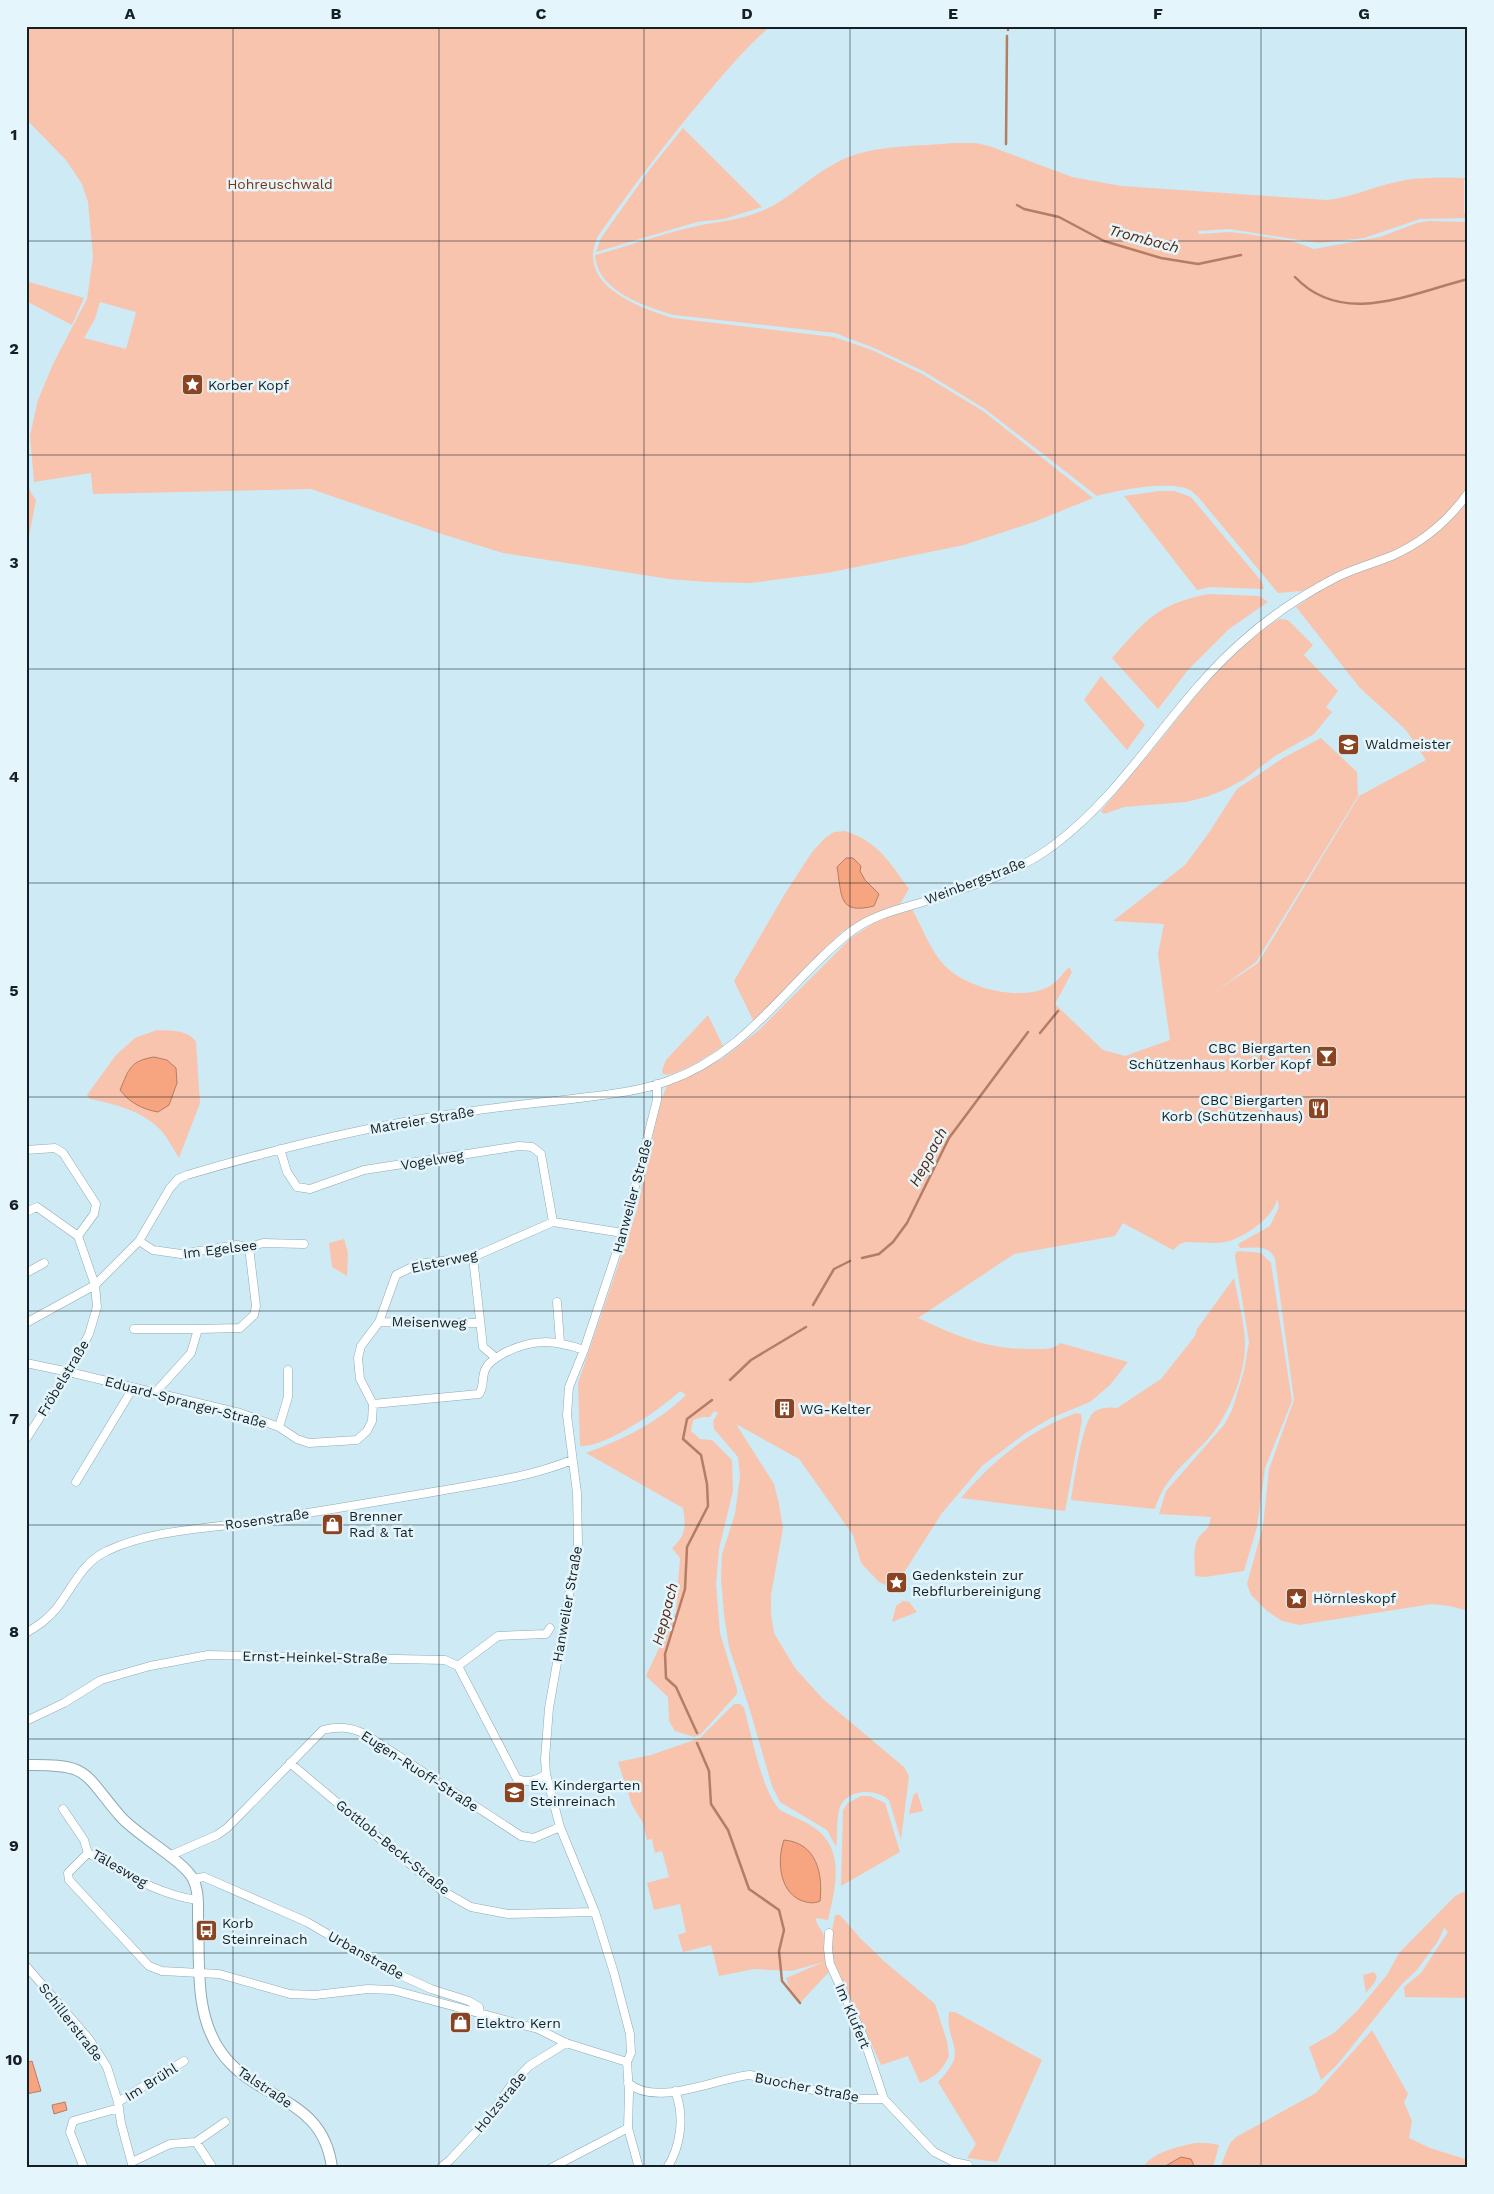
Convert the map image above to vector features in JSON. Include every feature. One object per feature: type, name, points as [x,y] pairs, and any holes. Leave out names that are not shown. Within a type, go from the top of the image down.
[{"type":"street","name":"Weinbergstraße","points":[[670,1080],[697,1069],[724,1053],[765,1017],[832,946],[861,924],[1011,870],[1035,858],[1057,843],[1121,780],[1201,682],[1241,642],[1294,600],[1342,575],[1394,555],[1435,530],[1457,508],[1468,493]]},
{"type":"street","name":"Matreier Straße","points":[[139,1241],[170,1188],[178,1180],[280,1149],[324,1137],[457,1113],[620,1093],[670,1080]]},
{"type":"street","name":"Hanweiler Straße","points":[[627,2062],[631,2053],[630,2034],[595,1912],[560,1826],[546,1774],[545,1759],[549,1708],[578,1544],[577,1493],[567,1415],[569,1387],[584,1350],[623,1233],[657,1100],[657,1084]]},
{"type":"street","name":"Vogelweg","points":[[280,1149],[287,1172],[297,1186],[310,1189],[364,1170],[519,1146],[532,1147],[541,1154],[553,1222]]},
{"type":"street","points":[[26,1150],[55,1148],[63,1153],[96,1204],[94,1214],[78,1236],[37,1207],[26,1212]]},
{"type":"street","points":[[553,1222],[623,1233]]},
{"type":"street","name":"Elsterweg","points":[[372,1404],[360,1379],[358,1358],[361,1346],[379,1322],[396,1275],[418,1264],[473,1257],[553,1222]]},
{"type":"street","name":"Fröbelstraße","points":[[26,1440],[69,1372],[89,1334],[97,1308],[95,1285],[78,1236]]},
{"type":"street","points":[[26,1323],[95,1285],[139,1241]]},
{"type":"street","name":"Im Egelsee","points":[[139,1241],[153,1250],[180,1254],[237,1245],[250,1247],[263,1243],[304,1244]]},
{"type":"street","points":[[134,1329],[240,1328],[254,1315],[256,1306],[250,1247]]},
{"type":"street","points":[[473,1257],[483,1347],[496,1358]]},
{"type":"street","points":[[26,1273],[44,1263]]},
{"type":"street","points":[[557,1302],[560,1342]]},
{"type":"street","name":"Meisenweg","points":[[379,1322],[480,1323]]},
{"type":"street","points":[[155,1393],[191,1353],[198,1329]]},
{"type":"street","points":[[372,1404],[478,1394],[482,1390],[486,1368],[496,1358],[520,1346],[542,1342],[560,1342],[584,1350]]},
{"type":"street","name":"Eduard-Spranger-Straße","points":[[26,1363],[240,1414],[279,1427],[298,1439],[309,1443],[357,1440],[367,1431],[372,1421],[372,1404]]},
{"type":"street","points":[[279,1427],[288,1397],[288,1370]]},
{"type":"street","points":[[76,1482],[133,1388]]},
{"type":"street","name":"Rosenstraße","points":[[26,1633],[44,1622],[55,1610],[85,1566],[106,1551],[130,1543],[170,1533],[324,1511],[512,1478],[572,1460]]},
{"type":"street","points":[[546,1774],[538,1780],[524,1781],[517,1779],[458,1666],[498,1636],[546,1634],[550,1628]]},
{"type":"street","name":"Ernst-Heinkel-Straße","points":[[26,1721],[64,1703],[101,1680],[150,1666],[208,1654],[445,1660],[458,1666]]},
{"type":"street","name":"Eugen-Ruoff-Straße","points":[[169,1856],[217,1836],[323,1730],[342,1727],[354,1729],[365,1734],[522,1836],[534,1838],[560,1826]]},
{"type":"street","name":"Gottlob-Beck-Straße","points":[[290,1763],[441,1890],[471,1907],[508,1914],[595,1912]]},
{"type":"street","points":[[26,1765],[66,1766],[85,1774],[122,1818],[187,1870],[193,1879]]},
{"type":"street","name":"Tälesweg","points":[[63,1809],[84,1840],[88,1853],[162,1892],[197,1900]]},
{"type":"street","points":[[88,1853],[68,1873],[69,1880],[149,1966],[162,1971],[219,1974],[290,1994],[315,1995],[368,1989],[393,1990],[538,2029],[566,2043],[627,2062],[628,2128],[639,2168]]},
{"type":"street","name":"Urbanstraße","points":[[193,1879],[204,1877],[307,1922],[386,1969],[431,1989],[469,2001],[479,2007],[480,2014]]},
{"type":"street","name":"Talstraße","points":[[193,1879],[197,1900],[201,2000],[205,2019],[222,2053],[245,2077],[286,2101],[310,2119],[326,2141],[332,2168]]},
{"type":"street","name":"Im Klufert","points":[[829,1932],[828,1949],[830,1964],[863,2036],[884,2099]]},
{"type":"street","name":"Schillerstraße","points":[[26,1966],[89,2039],[107,2067],[119,2105],[132,2165]]},
{"type":"street","name":"Holzstraße","points":[[440,2168],[450,2160],[486,2121],[512,2084],[529,2066],[566,2043]]},
{"type":"street","name":"Im Brühl","points":[[84,2168],[70,2132],[73,2121],[119,2105],[184,2061]]},
{"type":"street","name":"Buocher Straße","points":[[628,2083],[636,2090],[660,2093],[750,2075],[852,2099],[884,2099]]},
{"type":"street","points":[[667,2168],[680,2134],[679,2110],[675,2091]]},
{"type":"street","points":[[884,2099],[934,2152],[954,2162],[968,2165]]},
{"type":"street","points":[[132,2165],[170,2144],[196,2142],[224,2122]]},
{"type":"street","points":[[551,2168],[628,2128]]},
{"type":"street","points":[[196,2142],[213,2168]]},
{"type":"green space","name":"Hohreuschwald","points":[[26,26],[771,26],[739,57],[695,108],[652,162],[598,236],[593,253],[595,268],[602,280],[613,291],[627,300],[673,318],[834,337],[872,350],[922,374],[983,411],[1093,498],[1034,522],[964,545],[827,573],[750,583],[669,579],[503,553],[311,489],[93,494],[91,473],[34,482],[30,436],[38,400],[53,364],[87,299],[93,257],[88,202],[82,184],[66,160],[26,119]],"holes":[[[100,302],[136,312],[126,349],[84,338],[95,319]]]},
{"type":"green space","points":[[683,128],[762,207],[724,219],[697,222],[596,252],[601,238],[650,169]]},
{"type":"green space","points":[[976,143],[989,146],[1072,177],[1121,186],[1327,200],[1406,180],[1468,178],[1468,180],[1464,180],[1464,213],[1468,214],[1468,218],[1420,219],[1364,238],[1319,243],[1229,229],[1198,231],[1199,234],[1230,232],[1247,234],[1292,241],[1314,249],[1380,237],[1417,223],[1429,221],[1468,222],[1468,1611],[1432,1604],[1299,1625],[1282,1621],[1267,1611],[1251,1595],[1247,1584],[1263,1526],[1269,1469],[1294,1400],[1275,1259],[1265,1249],[1240,1248],[1238,1244],[1270,1226],[1279,1207],[1277,1199],[1270,1213],[1257,1226],[1233,1240],[1225,1242],[1185,1242],[1173,1250],[1123,1223],[1115,1236],[1014,1254],[918,1318],[947,1331],[989,1345],[1018,1349],[1042,1349],[1052,1348],[1060,1343],[1128,1362],[1110,1385],[1090,1402],[1051,1418],[1027,1432],[982,1466],[942,1513],[896,1585],[886,1585],[879,1582],[861,1563],[853,1535],[799,1459],[736,1424],[774,1484],[779,1504],[783,1528],[771,1595],[774,1633],[795,1668],[823,1699],[904,1767],[909,1776],[901,1840],[889,1800],[876,1793],[860,1792],[847,1798],[842,1804],[838,1815],[836,1847],[827,1830],[780,1802],[772,1786],[729,1647],[721,1578],[722,1554],[735,1514],[740,1476],[738,1457],[714,1429],[713,1421],[718,1413],[714,1411],[710,1417],[693,1420],[691,1431],[700,1439],[712,1440],[732,1460],[733,1491],[719,1549],[716,1584],[720,1633],[737,1694],[700,1735],[694,1737],[675,1731],[669,1721],[668,1697],[646,1676],[676,1612],[680,1558],[672,1548],[677,1544],[684,1530],[683,1508],[586,1453],[614,1442],[652,1422],[686,1395],[680,1391],[647,1417],[618,1434],[604,1441],[580,1446],[578,1383],[637,1210],[660,1102],[667,1086],[722,1059],[759,1030],[852,937],[880,919],[912,909],[931,947],[940,960],[955,974],[967,981],[995,991],[1025,993],[1038,991],[1050,986],[1069,967],[1072,972],[1055,1004],[1103,1050],[1125,1056],[1170,1040],[1158,954],[1164,924],[1113,921],[1185,865],[1237,789],[1283,758],[1321,738],[1357,772],[1358,796],[1256,962],[1216,991],[1258,963],[1359,796],[1426,760],[1406,730],[1360,688],[1296,607],[1322,589],[1320,584],[1301,591],[1278,593],[1199,498],[1190,490],[1181,487],[1158,486],[1118,491],[1097,496],[985,409],[923,371],[874,348],[835,333],[674,315],[625,296],[613,288],[598,268],[595,255],[672,232],[739,218],[764,210],[782,200],[825,169],[847,158],[892,147]]},
{"type":"green space","points":[[26,281],[84,298],[72,325],[26,301]]},
{"type":"green space","points":[[27,474],[29,487],[36,500],[26,552]]},
{"type":"green space","points":[[1174,491],[1191,497],[1262,582],[1264,589],[1210,587],[1197,590],[1124,496]]},
{"type":"green space","points":[[1208,594],[1259,596],[1268,602],[1229,629],[1188,670],[1158,709],[1112,658],[1153,616],[1176,603]]},
{"type":"green space","points":[[1279,619],[1288,620],[1313,645],[1304,655],[1338,691],[1326,707],[1332,712],[1314,734],[1275,756],[1243,780],[1206,797],[1186,802],[1124,807],[1104,814],[1101,811],[1218,670],[1247,642]]},
{"type":"green space","points":[[1101,676],[1145,725],[1127,750],[1084,700]]},
{"type":"green space","points":[[845,831],[867,841],[875,847],[909,889],[900,904],[866,917],[842,932],[807,965],[754,1022],[734,981],[786,892],[812,852],[826,837],[834,832]],"holes":[[[853,858],[861,866],[860,871],[865,880],[879,894],[840,863]]]},
{"type":"green space","points":[[708,1015],[723,1046],[676,1073],[663,1074],[662,1070],[666,1060]]},
{"type":"green space","points":[[157,1030],[184,1033],[196,1042],[200,1103],[179,1158],[164,1134],[149,1120],[120,1106],[90,1099],[87,1095],[116,1055],[135,1038]]},
{"type":"green space","points":[[344,1239],[348,1253],[347,1276],[332,1267],[329,1243]]},
{"type":"green space","points":[[1236,1252],[1261,1253],[1271,1263],[1292,1401],[1265,1468],[1257,1527],[1244,1571],[1205,1577],[1195,1576],[1195,1546],[1199,1537],[1208,1527],[1211,1517],[1159,1514],[1166,1491],[1224,1425],[1232,1410],[1244,1371],[1249,1342],[1235,1256]]},
{"type":"green space","points":[[1234,1278],[1243,1326],[1245,1354],[1239,1381],[1229,1407],[1215,1431],[1170,1479],[1155,1509],[1071,1500],[1082,1439],[1094,1412],[1100,1409],[1117,1408],[1161,1379],[1195,1336],[1197,1329]]},
{"type":"green space","points":[[1076,1413],[1081,1414],[1082,1420],[1065,1511],[961,1498],[986,1471],[1013,1448],[1043,1428]]},
{"type":"green space","points":[[903,1601],[909,1602],[917,1612],[892,1622],[896,1606]]},
{"type":"green space","points":[[734,1704],[740,1704],[744,1708],[762,1776],[773,1801],[780,1810],[819,1831],[829,1844],[835,1865],[835,1888],[828,1920],[816,1918],[824,1936],[829,1972],[800,2003],[792,1996],[786,1978],[824,1962],[791,1971],[754,1969],[719,1976],[711,1945],[683,1952],[678,1935],[686,1932],[680,1904],[654,1910],[647,1883],[669,1877],[662,1851],[655,1853],[652,1839],[647,1840],[643,1823],[632,1805],[618,1762],[651,1755],[700,1738]],"holes":[[[784,1840],[805,1848],[818,1866],[782,1878],[781,1852]]]},
{"type":"green space","points":[[917,1792],[923,1811],[909,1814],[913,1796]]},
{"type":"green space","points":[[861,1796],[870,1796],[885,1803],[900,1852],[841,1886],[843,1810],[848,1803]]},
{"type":"green space","points":[[1468,1890],[1468,1998],[1405,1997],[1404,1987],[1421,1973],[1448,1932],[1444,1928],[1438,1941],[1417,1970],[1402,1984],[1337,2065],[1321,2080],[1309,2047],[1334,2033],[1358,2010],[1387,1975],[1399,1953],[1455,1896]]},
{"type":"green space","points":[[835,1915],[840,1915],[885,1962],[935,2004],[947,2041],[949,2056],[941,2070],[930,2078],[920,2083],[908,2056],[881,2065],[833,1961],[831,1936]]},
{"type":"green space","points":[[1374,1972],[1377,1976],[1375,1982],[1366,1993],[1363,1975]]},
{"type":"green space","points":[[949,2012],[955,2012],[1042,2060],[997,2162],[967,2158],[976,2144],[938,2082],[948,2071],[955,2054],[950,2033]]},
{"type":"green space","points":[[1372,2030],[1408,2094],[1404,2102],[1412,2121],[1409,2138],[1430,2148],[1468,2160],[1468,2168],[1220,2168],[1230,2143],[1236,2137],[1316,2093]]},
{"type":"green space","points":[[1195,2143],[1219,2145],[1213,2168],[1195,2168],[1181,2157],[1162,2168],[1142,2168],[1159,2154],[1173,2148]]},
{"type":"shaded area","points":[[846,858],[853,858],[861,866],[860,871],[865,880],[879,894],[874,906],[854,908],[844,901],[841,894],[837,867]]},
{"type":"shaded area","points":[[154,1057],[167,1060],[176,1068],[177,1083],[169,1105],[158,1112],[137,1105],[120,1090],[131,1067],[140,1061]]},
{"type":"shaded area","points":[[784,1840],[795,1842],[804,1847],[816,1862],[820,1880],[820,1901],[813,1903],[800,1900],[788,1889],[784,1882],[780,1865]]},
{"type":"shaded area","points":[[32,2061],[41,2091],[26,2094],[26,2063]]},
{"type":"shaded area","points":[[65,2102],[67,2110],[54,2114],[52,2105]]},
{"type":"shaded area","points":[[1181,2157],[1191,2159],[1195,2168],[1162,2168]]},
{"type":"waterway","points":[[1006,144],[1007,36]]},
{"type":"waterway","name":"Trombach","points":[[1017,205],[1024,209],[1059,217],[1104,241],[1161,258],[1198,264],[1241,255]]},
{"type":"waterway","name":"Trombach","points":[[1295,277],[1314,292],[1334,301],[1356,304],[1401,298],[1468,279]]},
{"type":"waterway","points":[[1040,1033],[1058,1011]]},
{"type":"waterway","name":"Heppach","points":[[862,1258],[879,1254],[893,1242],[907,1223],[949,1138],[1028,1032]]},
{"type":"waterway","name":"Heppach","points":[[813,1305],[834,1269],[850,1261]]},
{"type":"waterway","name":"Heppach","points":[[730,1380],[751,1360],[806,1327]]},
{"type":"waterway","name":"Heppach","points":[[697,1733],[676,1687],[666,1678],[665,1654],[685,1589],[687,1547],[708,1506],[707,1484],[701,1455],[683,1439],[687,1419],[712,1400]]},
{"type":"waterway","name":"Heppach","points":[[697,1743],[709,1771],[711,1804],[728,1830],[749,1889],[779,1910],[784,1930],[779,1951],[782,1981],[800,2003]]},
{"type":"place","name":"Korber Kopf","points":[[192,385]]},
{"type":"place","name":"Waldmeister","points":[[1349,744]]},
{"type":"place","name":"CBC Biergarten Schützenhaus Korber Kopf","points":[[1327,1056]]},
{"type":"place","name":"CBC Biergarten Korb (Schützenhaus)","points":[[1319,1108]]},
{"type":"place","name":"WG-Kelter","points":[[784,1409]]},
{"type":"place","name":"Brenner Rad & Tat","points":[[333,1524]]},
{"type":"place","name":"Gedenkstein zur Rebflurbereinigung","points":[[896,1583]]},
{"type":"place","name":"Hörnleskopf","points":[[1297,1598]]},
{"type":"place","name":"Ev. Kindergarten Steinreinach","points":[[514,1793]]},
{"type":"place","name":"Korb Steinreinach","points":[[206,1931]]},
{"type":"place","name":"Elektro Kern","points":[[460,2023]]}]
